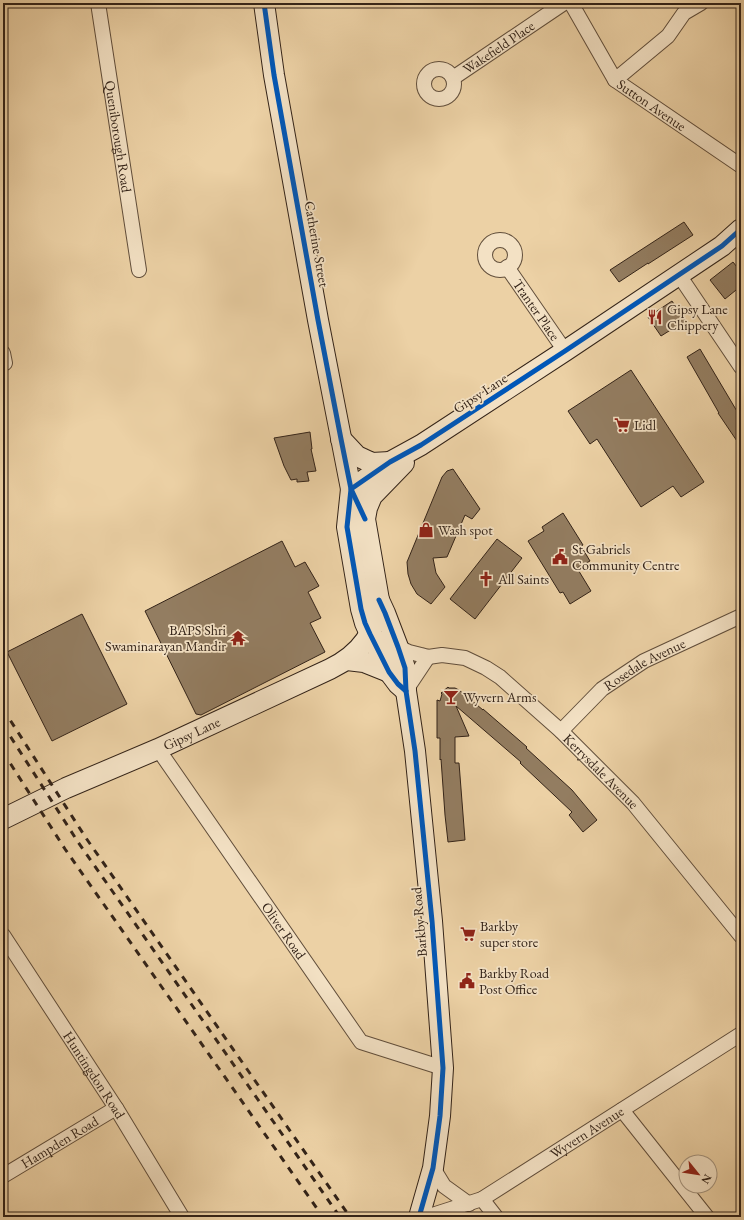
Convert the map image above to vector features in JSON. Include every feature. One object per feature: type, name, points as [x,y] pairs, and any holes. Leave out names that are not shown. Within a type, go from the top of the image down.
[{"type":"street","name":"Queniborough Road","points":[[98,3],[139,270]]},
{"type":"street","name":"Catherine Street","points":[[264,3],[274,75],[351,489]]},
{"type":"street","name":"Wakefield Place","points":[[453,78],[564,3]]},
{"type":"street","name":"Sutton Avenue","points":[[571,3],[615,80],[741,166]]},
{"type":"street","points":[[615,80],[668,36],[684,13],[701,3]]},
{"type":"street","name":"Gipsy Lane","points":[[351,489],[390,462],[421,445],[566,351],[680,275],[722,246],[741,229]]},
{"type":"street","name":"Tranter Place","points":[[507,267],[566,351]]},
{"type":"street","points":[[680,275],[741,367]]},
{"type":"street","points":[[341,439],[357,456],[372,463],[390,462]]},
{"type":"street","name":"Gipsy Lane","points":[[3,819],[66,788],[158,749],[347,660],[363,644],[370,634],[377,616],[379,600],[365,519],[367,508],[372,496],[421,445]]},
{"type":"street","points":[[351,489],[365,519]]},
{"type":"street","points":[[351,489],[347,527],[361,609],[370,634],[389,672],[406,692],[428,657]]},
{"type":"street","name":"Barkby Road","points":[[379,600],[385,612],[405,668],[406,692],[415,751],[432,929],[443,1068],[440,1116],[433,1168],[419,1217]]},
{"type":"street","name":"Rosedale Avenue","points":[[561,731],[602,689],[644,661],[741,616]]},
{"type":"street","name":"Kerrysdale Avenue","points":[[370,634],[409,652],[428,657],[442,655],[465,658],[486,668],[512,688],[561,731],[633,803],[741,936]]},
{"type":"street","points":[[347,660],[364,662],[389,672]]},
{"type":"street","name":"Oliver Road","points":[[158,749],[361,1042],[443,1068]]},
{"type":"street","name":"Huntingdon Road","points":[[3,935],[116,1108],[182,1217]]},
{"type":"street","name":"Wyvern Avenue","points":[[426,1217],[475,1202],[741,1034]]},
{"type":"street","name":"Hampden Road","points":[[3,1176],[116,1108]]},
{"type":"street","points":[[622,1110],[707,1217]]},
{"type":"street","points":[[433,1168],[444,1186],[475,1202],[496,1217]]},
{"type":"building","points":[[684,222],[693,235],[619,282],[610,270]]},
{"type":"building","points":[[733,262],[741,272],[741,286],[725,299],[710,280]]},
{"type":"building","points":[[672,301],[685,321],[661,336],[648,317]]},
{"type":"building","points":[[700,349],[741,418],[741,447],[718,413],[687,357]]},
{"type":"building","name":"Lidl","points":[[631,370],[704,482],[681,497],[673,486],[641,507],[597,439],[590,444],[568,411]]},
{"type":"building","points":[[310,432],[311,449],[316,471],[307,472],[309,481],[297,482],[297,479],[291,480],[284,466],[274,438]]},
{"type":"building","points":[[453,469],[480,509],[472,519],[465,515],[447,557],[433,558],[436,573],[445,587],[431,604],[417,594],[411,584],[407,562],[442,477],[447,471]]},
{"type":"building","name":"St Gabriels Community Centre","points":[[563,513],[583,545],[581,546],[590,561],[577,568],[591,591],[570,604],[563,592],[560,593],[528,541],[544,531],[542,527]]},
{"type":"building","name":"All Saints","points":[[497,539],[522,558],[475,619],[450,599]]},
{"type":"building","name":"BAPS Shri Swaminarayan Mandir","points":[[282,541],[295,567],[305,562],[319,586],[308,592],[321,618],[310,623],[325,652],[201,715],[196,714],[145,611]]},
{"type":"building","points":[[82,614],[127,704],[52,741],[7,652]]},
{"type":"building","points":[[448,687],[459,690],[527,747],[526,748],[572,790],[597,820],[583,832],[569,815],[572,812],[520,763],[521,762],[456,706],[469,736],[455,737],[455,763],[459,763],[465,840],[448,842],[441,759],[440,760],[440,738],[437,738],[437,700],[440,701],[441,693]]},
{"type":"railway","points":[[3,709],[86,838],[350,1217]]},
{"type":"railway","points":[[3,725],[78,842],[340,1217]]},
{"type":"railway","points":[[3,752],[65,849],[323,1217]]},
{"type":"cycle path","points":[[264,3],[274,75],[341,439],[351,489],[365,519]]},
{"type":"cycle path","points":[[406,691],[398,684],[389,672],[365,623],[361,609],[347,527],[351,489],[390,462],[421,445],[565,351],[722,246],[741,229]]},
{"type":"cycle path","points":[[379,600],[405,668],[406,691],[415,751],[432,921],[443,1068],[440,1116],[433,1168],[419,1217]]},
{"type":"place","name":"Gipsy Lane Chippery","points":[[655,317]]},
{"type":"place","name":"Lidl","points":[[622,425]]},
{"type":"place","name":"Wash spot","points":[[426,530]]},
{"type":"place","name":"St Gabriels Community Centre","points":[[560,557]]},
{"type":"place","name":"All Saints","points":[[486,579]]},
{"type":"place","name":"BAPS Shri Swaminarayan Mandir","points":[[238,638]]},
{"type":"place","name":"Wyvern Arms","points":[[451,697]]},
{"type":"place","name":"Barkby super store","points":[[468,934]]},
{"type":"place","name":"Barkby Road Post Office","points":[[467,981]]}]
